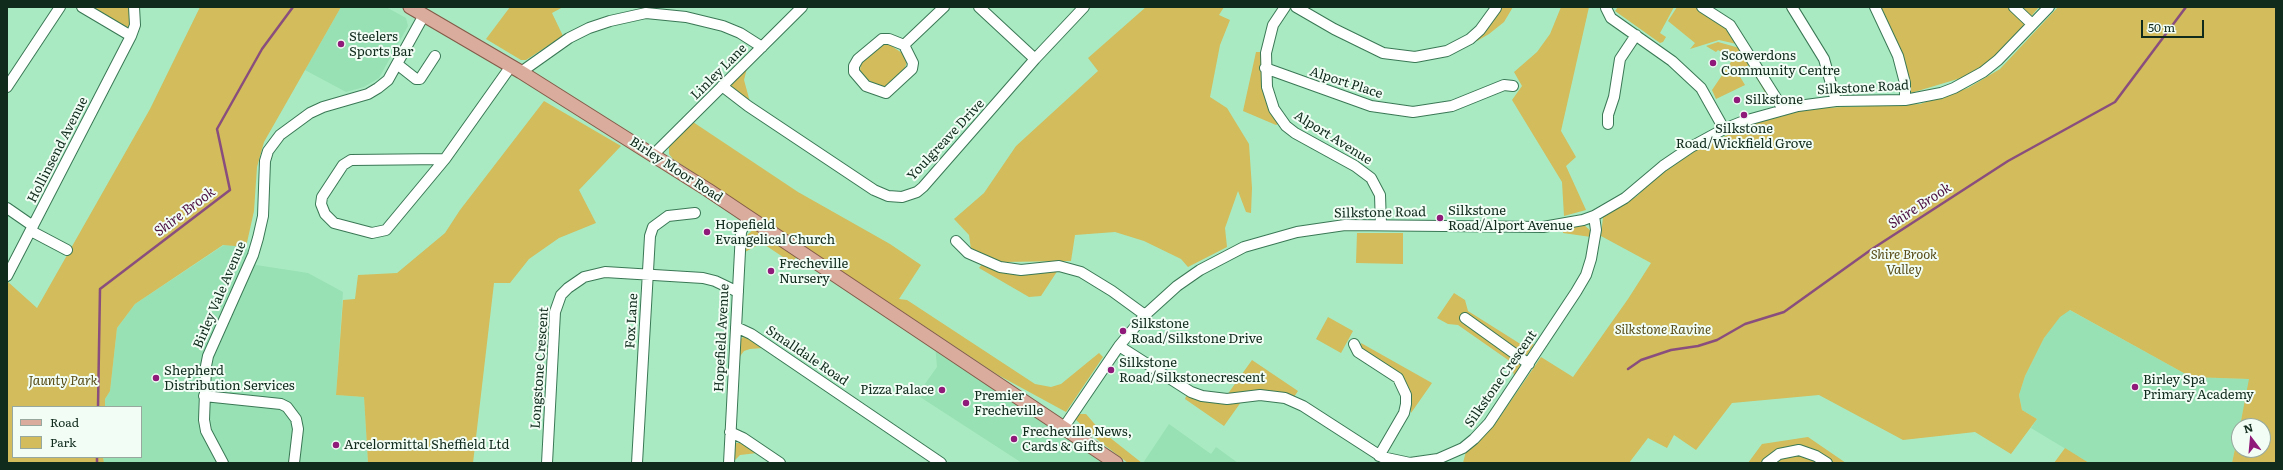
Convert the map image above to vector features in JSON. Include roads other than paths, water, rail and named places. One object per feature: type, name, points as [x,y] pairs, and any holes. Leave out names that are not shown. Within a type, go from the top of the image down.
[{"type":"main road","name":"Birley Moor Road","points":[[410,7],[516,69],[653,155],[1116,463]]},
{"type":"street","points":[[7,87],[60,7]]},
{"type":"street","points":[[82,7],[131,36]]},
{"type":"street","name":"Hollinsend Avenue","points":[[7,276],[131,36],[135,25],[134,7]]},
{"type":"street","name":"Linley Lane","points":[[653,155],[802,7]]},
{"type":"street","points":[[904,45],[944,7]]},
{"type":"street","points":[[979,7],[1035,59]]},
{"type":"street","name":"Youlgreave Drive","points":[[722,86],[748,106],[874,190],[888,196],[902,197],[917,192],[923,187],[1035,59],[1084,7]]},
{"type":"street","name":"Alport Avenue","points":[[1285,7],[1273,25],[1266,53],[1265,68],[1270,99],[1279,117],[1286,126],[1295,133],[1355,166],[1371,178],[1380,195],[1381,225]]},
{"type":"street","points":[[1296,7],[1334,29],[1382,53],[1415,57],[1447,51],[1470,38],[1480,30],[1496,8]]},
{"type":"street","points":[[1702,7],[1730,25],[1782,109]]},
{"type":"street","points":[[1792,7],[1824,59],[1836,101]]},
{"type":"street","points":[[1875,7],[1898,56],[1905,83],[1905,100]]},
{"type":"street","points":[[2014,7],[2032,24]]},
{"type":"street","name":"Silkstone Road","points":[[1064,427],[1119,346],[1145,315],[1177,286],[1200,270],[1244,247],[1270,238],[1322,227],[1381,225],[1543,227],[1557,226],[1594,216],[1627,196],[1676,156],[1724,129],[1782,109],[1836,101],[1905,100],[1941,93],[1972,79],[1998,60],[2048,7]]},
{"type":"street","points":[[1606,8],[1611,18],[1672,61],[1701,88],[1724,129]]},
{"type":"street","points":[[445,159],[350,160],[343,165],[322,197],[321,204],[325,214],[334,223],[372,233],[386,230],[445,159],[516,69],[589,28],[610,21],[646,13],[686,17],[723,26],[740,33],[762,47]]},
{"type":"street","name":"Birley Vale Avenue","points":[[223,463],[206,431],[204,420],[204,396],[208,356],[253,255],[258,238],[263,216],[265,161],[268,151],[280,134],[310,114],[323,107],[368,94],[388,80],[424,15]]},
{"type":"street","points":[[1608,124],[1608,116],[1614,97],[1620,59],[1636,35]]},
{"type":"street","points":[[889,39],[904,45],[913,64],[912,69],[890,91],[881,93],[866,86],[854,72],[854,66],[858,59],[878,40],[889,39]]},
{"type":"street","points":[[397,64],[416,79],[420,79],[435,56]]},
{"type":"street","name":"Alport Place","points":[[1265,68],[1371,106],[1405,111],[1432,110],[1452,106],[1504,85],[1513,86]]},
{"type":"street","points":[[7,208],[32,229],[66,250]]},
{"type":"street","name":"Fox Lane","points":[[637,463],[650,236],[653,227],[668,216],[695,213]]},
{"type":"street","name":"Silkstone Crescent","points":[[1119,346],[1191,392],[1202,396],[1227,399],[1267,395],[1290,400],[1302,406],[1379,456],[1400,462],[1426,462],[1451,454],[1463,448],[1489,423],[1586,275],[1594,245],[1594,216]]},
{"type":"street","name":"Hopefield Avenue","points":[[729,463],[740,232],[748,217]]},
{"type":"street","points":[[956,241],[968,253],[1000,267],[1021,270],[1059,266],[1081,272],[1112,291],[1145,315]]},
{"type":"street","name":"Longstone Crescent","points":[[546,463],[555,312],[561,295],[575,282],[595,274],[703,278],[715,281],[738,292]]},
{"type":"street","points":[[1465,318],[1529,364]]},
{"type":"street","name":"Smalldale Road","points":[[736,327],[751,334],[941,463]]},
{"type":"street","points":[[1354,344],[1358,352],[1398,378],[1406,395],[1404,413],[1379,456]]},
{"type":"street","points":[[204,396],[282,404],[287,406],[296,419],[298,429],[294,463]]},
{"type":"street","points":[[730,432],[743,438],[780,463]]},
{"type":"street","points":[[1767,463],[1779,454],[1799,450],[1816,456],[1827,463]]},
{"type":"waterway","name":"Shire Brook","points":[[98,406],[100,289],[230,190],[217,129],[262,49],[293,7]]},
{"type":"waterway","name":"Shire Brook","points":[[1628,369],[1641,360],[1671,350],[1698,346],[1717,340],[1745,324],[1784,312],[1872,249],[2008,161],[2115,102],[2186,7]]},
{"type":"waterway","name":"Shire Brook","points":[[97,458],[97,463]]},
{"type":"place","name":"Steelers Sports Bar","points":[[341,44]]},
{"type":"place","name":"Scowerdons Community Centre","points":[[1713,63]]},
{"type":"place","name":"Silkstone","points":[[1737,100]]},
{"type":"place","name":"Silkstone Road/Wickfield Grove","points":[[1744,115]]},
{"type":"place","name":"Silkstone Road/Alport Avenue","points":[[1440,218]]},
{"type":"place","name":"Hopefield Evangelical Church","points":[[707,232]]},
{"type":"place","name":"Frecheville Nursery","points":[[771,271]]},
{"type":"place","name":"Silkstone Road/Silkstone Drive","points":[[1123,331]]},
{"type":"place","name":"Silkstone Road/Silkstonecrescent","points":[[1111,370]]},
{"type":"place","name":"Shepherd Distribution Services","points":[[156,378]]},
{"type":"place","name":"Birley Spa Primary Academy","points":[[2135,387]]},
{"type":"place","name":"Pizza Palace","points":[[942,390]]},
{"type":"place","name":"Premier Frecheville","points":[[966,403]]},
{"type":"place","name":"Frecheville News, Cards & Gifts","points":[[1014,439]]},
{"type":"place","name":"Arcelormittal Sheffield Ltd","points":[[336,445]]},
{"type":"park label","name":"Shire Brook Valley","points":[[1904,262]]},
{"type":"park label","name":"Silkstone Ravine","points":[[1663,330]]},
{"type":"park label","name":"Jaunty Park","points":[[63,381]]}]
